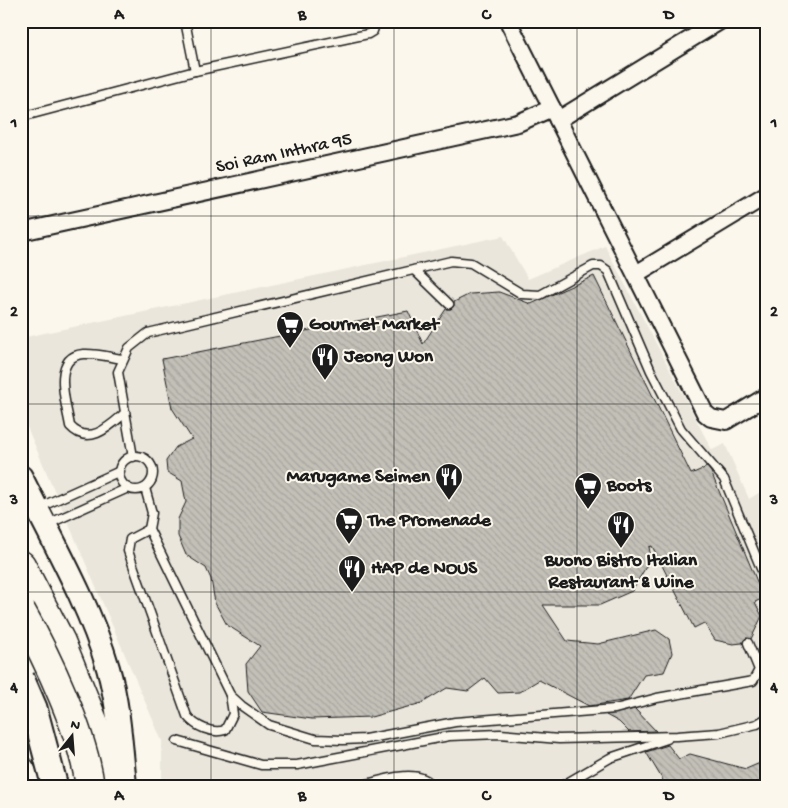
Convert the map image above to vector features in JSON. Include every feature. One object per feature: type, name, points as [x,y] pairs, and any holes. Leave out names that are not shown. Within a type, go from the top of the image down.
[{"type":"highway","points":[[21,565],[61,642],[120,787]]},
{"type":"highway","points":[[21,611],[48,663],[69,714],[89,772],[90,787]]},
{"type":"highway","points":[[21,771],[30,787]]},
{"type":"main road","points":[[21,476],[83,604],[108,668],[119,719],[125,787]]},
{"type":"main road","points":[[21,678],[34,708],[56,787]]},
{"type":"street","points":[[508,21],[706,413],[718,421],[726,421],[767,396]]},
{"type":"street","name":"Soi Ram Inthra 95","points":[[21,232],[555,114],[720,21]]},
{"type":"street","points":[[636,274],[767,195]]},
{"type":"lane","points":[[185,21],[196,71]]},
{"type":"lane","points":[[21,117],[196,71],[368,34],[373,31],[376,21]]},
{"type":"lane","points":[[133,457],[118,374],[123,359],[138,340],[148,333],[451,261],[465,261],[522,294],[535,296],[593,266],[604,268],[608,271],[651,371],[681,429],[724,479],[766,578]]},
{"type":"lane","points":[[414,270],[448,304]]},
{"type":"lane","points":[[123,359],[90,354],[78,355],[66,366],[62,380],[70,426],[76,432],[84,434],[100,432],[125,413]]},
{"type":"lane","points":[[643,375],[651,371]]},
{"type":"lane","points":[[41,517],[128,488],[136,490],[145,488],[151,482],[153,470],[148,461],[133,457],[124,462],[120,471],[122,481],[128,488]]},
{"type":"lane","points":[[41,517],[120,471]]},
{"type":"lane","points":[[145,488],[152,513],[149,529],[230,695],[233,714],[225,730],[210,730],[194,723],[188,716],[128,551],[130,539],[149,529]]},
{"type":"lane","points":[[230,695],[258,718],[281,729],[315,739],[365,738],[455,722],[524,715],[606,711],[716,686],[752,681],[759,670],[748,643]]},
{"type":"lane","points":[[177,741],[260,765],[272,766],[297,765],[449,736],[500,734],[559,739],[677,736],[719,733],[757,724],[767,718]]},
{"type":"lane","points":[[560,787],[610,758],[677,736]]},
{"type":"lane","points":[[356,787],[417,776],[430,781],[433,787]]},
{"type":"shaded area","points":[[503,236],[528,279],[605,246],[712,450],[725,444],[749,499],[767,488],[767,787],[162,787],[162,741],[21,413],[21,338]]},
{"type":"building","name":"The Promenade","points":[[594,276],[691,474],[707,467],[711,472],[764,598],[755,602],[762,616],[751,639],[746,638],[742,643],[733,644],[715,640],[704,623],[694,628],[652,546],[649,547],[651,558],[632,591],[600,605],[543,605],[567,641],[598,644],[656,630],[669,639],[672,653],[664,672],[644,675],[628,700],[589,706],[539,680],[519,692],[498,693],[485,678],[468,691],[447,688],[422,703],[371,717],[312,719],[262,712],[248,691],[246,664],[260,646],[227,625],[215,603],[211,579],[206,568],[186,555],[178,536],[178,519],[186,502],[182,481],[167,472],[166,461],[176,447],[192,439],[172,408],[162,359],[408,311],[423,344],[446,309],[451,309],[454,306],[454,302],[470,294],[499,292],[531,304]]},
{"type":"building","points":[[635,709],[656,731],[629,732],[619,722],[606,715]]},
{"type":"building","points":[[668,745],[679,759],[690,754],[746,769],[767,760],[767,787],[667,787],[646,752]]},
{"type":"place","name":"Gourmet Market","points":[[290,349]]},
{"type":"place","name":"Jeong Won","points":[[325,381]]},
{"type":"place","name":"Marugame Seimen","points":[[449,501]]},
{"type":"place","name":"Boots","points":[[588,510]]},
{"type":"place","name":"The Promenade","points":[[349,545]]},
{"type":"place","name":"Buono Bistro Italian Restaurant & Wine","points":[[621,549]]},
{"type":"place","name":"HAP de NOUS","points":[[352,593]]}]
